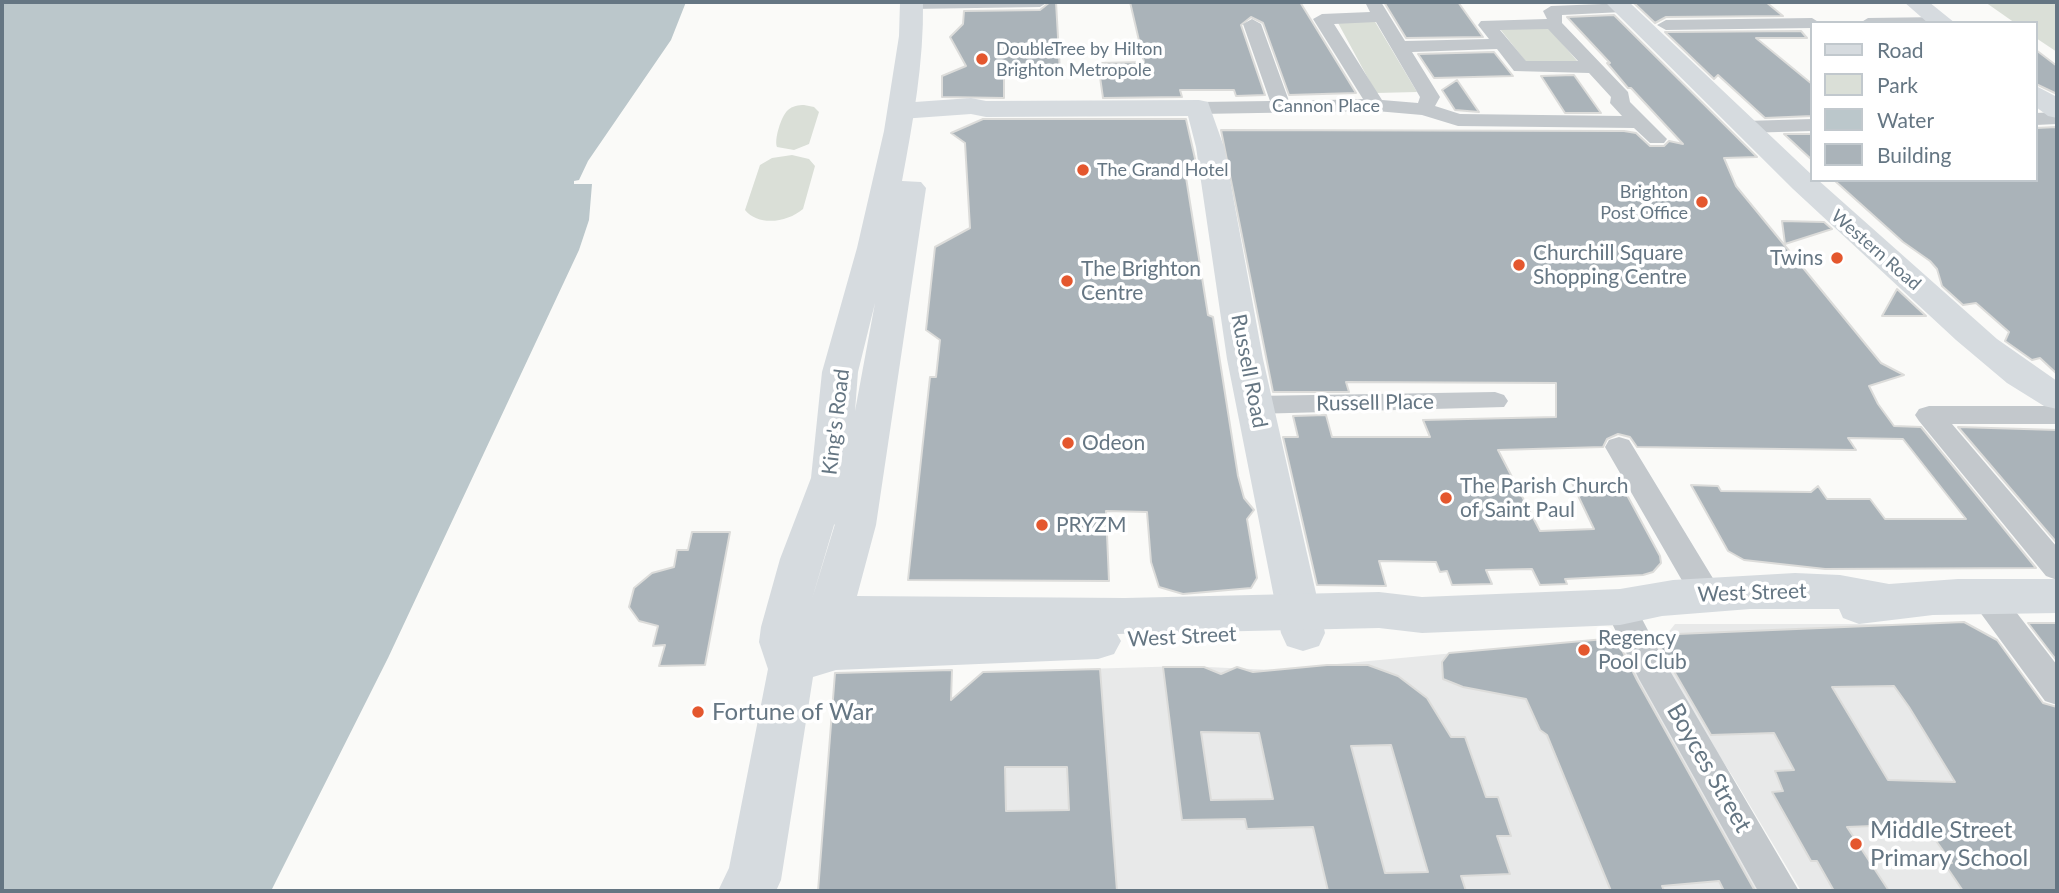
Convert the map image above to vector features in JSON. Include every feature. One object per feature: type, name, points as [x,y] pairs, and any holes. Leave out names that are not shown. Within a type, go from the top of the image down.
[{"type":"main road","points":[[1914,2],[1941,21]]},
{"type":"main road","name":"King's Road","points":[[830,614],[858,513],[912,117],[911,37],[923,3]]},
{"type":"main road","name":"Western Road","points":[[1619,4],[1814,195],[2005,363],[2057,397]]},
{"type":"main road","points":[[2038,96],[2057,110]]},
{"type":"main road","name":"Cannon Place","points":[[912,117],[962,118],[986,109],[1199,108]]},
{"type":"main road","name":"Russell Road","points":[[1199,108],[1210,147],[1254,405],[1300,622]]},
{"type":"main road","name":"King's Road","points":[[753,887],[793,666],[782,642],[783,627],[800,559],[831,478],[840,372],[912,117]]},
{"type":"main road","name":"West Street","points":[[945,632],[1300,622],[1386,628],[1422,615],[1620,607],[1650,597],[1748,591],[1850,592],[1884,600]]},
{"type":"main road","name":"West Street","points":[[1620,607],[1648,614],[1860,606],[1884,600],[1985,595],[2057,596]]},
{"type":"main road","points":[[793,666],[830,614],[945,632]]},
{"type":"main road","points":[[793,666],[836,651],[915,650],[945,632]]},
{"type":"street","points":[[923,3],[1040,2]]},
{"type":"street","points":[[1553,24],[1556,19],[1551,10],[1619,4]]},
{"type":"street","points":[[1376,105],[1322,19],[1377,9],[1430,97],[1424,109]]},
{"type":"street","points":[[1667,25],[1811,23]]},
{"type":"street","points":[[1252,24],[1281,106]]},
{"type":"street","points":[[1590,67],[1521,68],[1488,24],[1553,24],[1590,67],[1621,96],[1620,103],[1657,139]]},
{"type":"street","points":[[1399,47],[1501,44]]},
{"type":"street","name":"Cannon Place","points":[[1199,108],[1376,105],[1424,109],[1458,120],[1638,122]]},
{"type":"street","points":[[2038,119],[2057,118]]},
{"type":"street","points":[[1745,127],[1811,125]]},
{"type":"street","name":"Russell Place","points":[[1254,405],[1495,401]]},
{"type":"street","points":[[2057,415],[1929,415],[2057,568]]},
{"type":"street","points":[[1626,460],[1706,594]]},
{"type":"street","points":[[1985,595],[2057,691]]},
{"type":"street","name":"Boyces Street","points":[[1620,607],[1651,669],[1779,891]]},
{"type":"shaded area","points":[[1675,624],[1936,624],[2042,711],[2057,730],[2057,891],[1801,891],[1733,777],[1641,635],[1667,634]]},
{"type":"shaded area","points":[[1625,637],[1761,891],[975,891],[983,672],[1185,666],[1273,670]]},
{"type":"green space","points":[[1985,2],[2057,2],[2057,52],[2038,39],[2038,21],[2012,21]]},
{"type":"green space","points":[[1374,20],[1417,92],[1376,93],[1337,21]]},
{"type":"green space","points":[[1549,28],[1578,62],[1527,63],[1500,29]]},
{"type":"green space","points":[[804,105],[814,107],[819,112],[809,144],[794,150],[777,147],[777,134],[785,113]]},
{"type":"green space","points":[[792,155],[809,159],[815,166],[803,209],[790,217],[774,221],[758,219],[751,215],[745,210],[760,165],[772,158]]},
{"type":"water","points":[[2,2],[686,2],[671,40],[588,161],[579,180],[574,181],[574,184],[592,184],[589,220],[579,250],[388,658],[271,891],[2,891]]},
{"type":"building","name":"DoubleTree by Hilton Brighton Metropole","points":[[1050,2],[1056,2],[1060,72],[1004,73],[1004,98],[942,97],[942,76],[966,66],[950,37],[963,24],[964,11],[1040,10]]},
{"type":"building","points":[[1130,2],[1300,2],[1356,93],[1289,95],[1263,23],[1251,17],[1241,25],[1265,95],[1236,96],[1234,90],[1180,90],[1182,97],[1103,98],[1098,63],[1144,62]]},
{"type":"building","points":[[1384,2],[1458,2],[1483,37],[1406,38]]},
{"type":"building","points":[[1633,2],[1766,2],[1783,16],[1666,17],[1655,23]]},
{"type":"building","name":"Churchill Square Shopping Centre","points":[[1614,15],[1757,157],[1724,158],[1736,186],[1881,363],[1904,375],[1869,386],[1878,404],[1894,426],[1921,427],[2036,568],[1825,569],[1744,560],[1728,551],[1691,485],[1718,486],[1721,491],[1811,492],[1818,486],[1827,499],[1870,499],[1885,519],[1966,519],[1903,439],[1848,438],[1856,450],[1637,447],[1630,437],[1618,434],[1607,439],[1603,447],[1498,450],[1540,531],[1594,529],[1572,483],[1621,484],[1660,556],[1661,563],[1653,572],[1643,575],[1565,579],[1567,584],[1540,585],[1532,569],[1486,570],[1492,584],[1452,585],[1447,571],[1440,572],[1436,562],[1379,561],[1386,586],[1317,585],[1283,437],[1298,437],[1293,416],[1326,415],[1332,437],[1430,437],[1423,420],[1556,417],[1556,383],[1346,382],[1349,392],[1273,392],[1221,130],[1624,131],[1636,133],[1650,146],[1664,146],[1669,141],[1683,144],[1631,88],[1628,88],[1607,63],[1610,63],[1567,17]]},
{"type":"building","points":[[1801,31],[1807,38],[1756,38],[1811,83],[1811,116],[1765,118],[1718,75],[1714,79],[1665,32]]},
{"type":"building","points":[[1494,52],[1513,76],[1434,78],[1418,54]]},
{"type":"building","points":[[2038,52],[2057,66],[2057,94],[2038,85]]},
{"type":"building","points":[[1574,75],[1601,113],[1565,113],[1541,76]]},
{"type":"building","points":[[1457,80],[1479,112],[1455,110],[1442,90]]},
{"type":"building","points":[[983,119],[1186,119],[1196,163],[1184,165],[1208,315],[1213,317],[1238,476],[1244,498],[1254,510],[1247,519],[1257,578],[1251,588],[1183,594],[1159,587],[1151,562],[1147,512],[1106,511],[1109,581],[908,580],[930,377],[936,377],[940,340],[926,330],[935,247],[970,228],[965,143],[951,133]]},
{"type":"building","points":[[2057,127],[2057,374],[2040,358],[2032,360],[2005,341],[2009,332],[1976,303],[1963,305],[1942,286],[1937,269],[1930,261],[1903,242],[1836,182],[2038,182],[2038,128]]},
{"type":"building","points":[[1784,134],[1811,134],[1811,159]]},
{"type":"building","points":[[1782,221],[1824,222],[1832,229],[1785,244]]},
{"type":"building","points":[[1897,289],[1926,316],[1882,316]]},
{"type":"building","points":[[1958,427],[2057,430],[2057,543]]},
{"type":"building","points":[[692,532],[730,532],[705,665],[659,666],[665,645],[653,646],[658,626],[639,621],[629,607],[634,588],[652,573],[674,567],[677,550],[688,550]]},
{"type":"building","points":[[1964,622],[1997,640],[2043,703],[2057,707],[2057,891],[1963,891],[1944,863],[1952,863],[1924,824],[1847,827],[1889,891],[1834,891],[1817,861],[1811,861],[1772,792],[1783,791],[1775,771],[1794,770],[1774,733],[1711,735],[1653,635]],"holes":[[[1894,686],[1955,782],[1888,780],[1832,687]]]},
{"type":"building","points":[[2028,623],[2057,623],[2057,661]]},
{"type":"building","points":[[1616,638],[1755,891],[1724,891],[1719,881],[1662,886],[1664,891],[1611,891],[1547,735],[1540,730],[1526,699],[1463,687],[1443,679],[1442,662],[1449,653]]},
{"type":"building","points":[[1327,665],[1368,665],[1398,676],[1427,698],[1451,737],[1465,737],[1486,797],[1498,797],[1511,836],[1497,836],[1510,874],[1461,876],[1466,891],[1328,891],[1313,827],[1247,829],[1245,819],[1182,820],[1163,667],[1204,667],[1221,674],[1237,667],[1253,672]],"holes":[[[1201,732],[1259,733],[1273,799],[1211,800]],[[1391,745],[1428,872],[1385,873],[1351,746]]]},
{"type":"building","points":[[1100,669],[1117,891],[818,891],[835,673],[952,670],[951,700],[983,672]],"holes":[[[1005,767],[1067,767],[1069,810],[1006,811]]]},
{"type":"place","name":"DoubleTree by Hilton Brighton Metropole","points":[[982,59]]},
{"type":"place","name":"The Grand Hotel","points":[[1083,170]]},
{"type":"place","name":"Brighton Post Office","points":[[1702,202]]},
{"type":"place","name":"Twins","points":[[1837,258]]},
{"type":"place","name":"Churchill Square Shopping Centre","points":[[1519,265]]},
{"type":"place","name":"The Brighton Centre","points":[[1067,281]]},
{"type":"place","name":"Odeon","points":[[1068,443]]},
{"type":"place","name":"The Parish Church of Saint Paul","points":[[1446,498]]},
{"type":"place","name":"PRYZM","points":[[1042,525]]},
{"type":"place","name":"Regency Pool Club","points":[[1584,650]]},
{"type":"place","name":"Fortune of War","points":[[698,712]]},
{"type":"place","name":"Middle Street Primary School","points":[[1856,844]]}]
